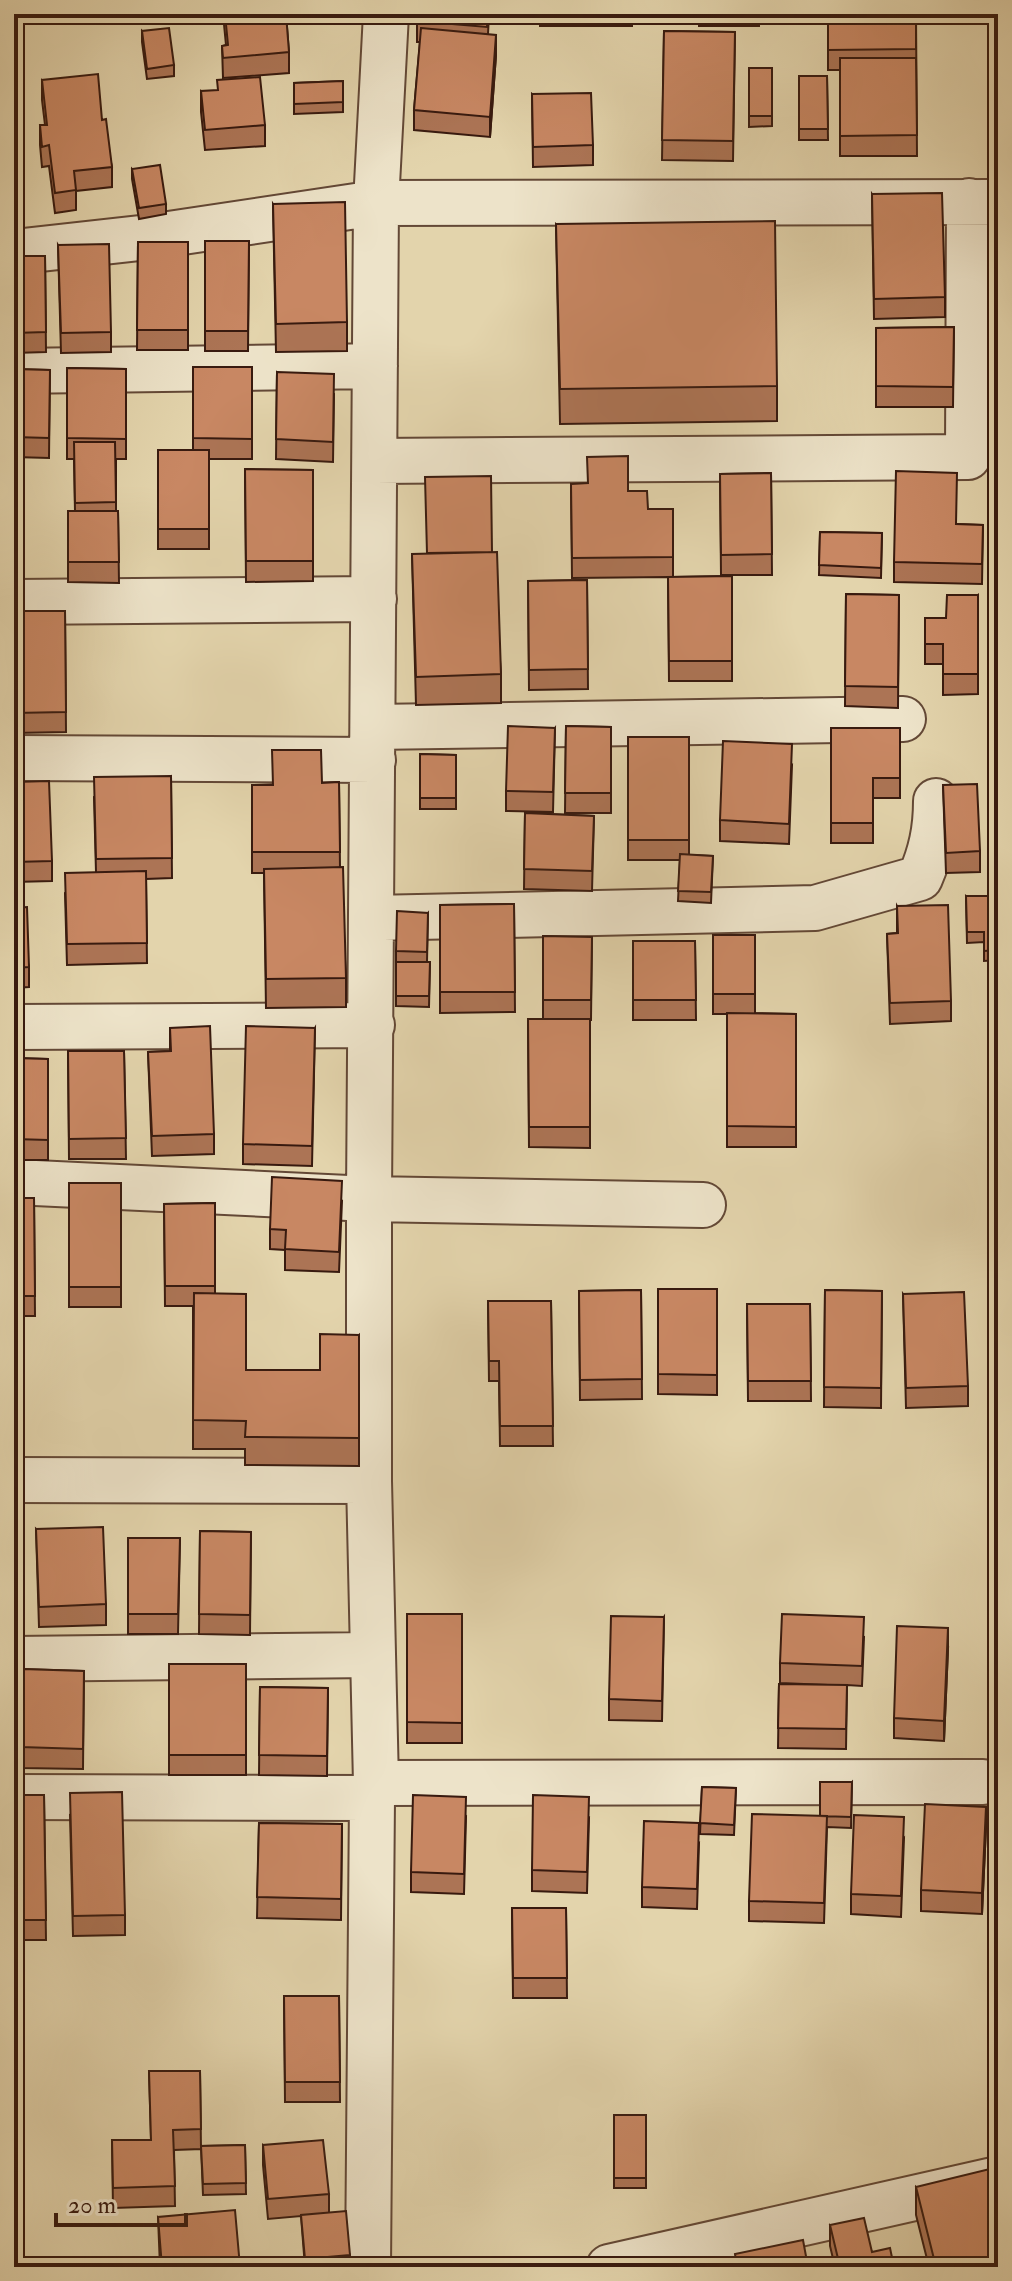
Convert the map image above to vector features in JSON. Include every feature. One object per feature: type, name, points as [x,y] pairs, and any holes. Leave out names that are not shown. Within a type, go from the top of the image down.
[{"type":"street","points":[[368,2267],[374,1790],[369,1199],[376,203],[386,14]]},
{"type":"street","points":[[14,252],[149,237],[376,203],[983,201],[968,457],[375,461]]},
{"type":"street","points":[[14,371],[375,366]]},
{"type":"street","points":[[14,602],[374,599]]},
{"type":"street","points":[[14,758],[903,719]]},
{"type":"street","points":[[372,918],[815,908],[920,878],[931,852],[936,801]]},
{"type":"street","points":[[14,1027],[372,1025]]},
{"type":"street","points":[[14,1182],[369,1199],[703,1205]]},
{"type":"street","points":[[14,1480],[369,1481]]},
{"type":"street","points":[[14,1659],[373,1655]]},
{"type":"street","points":[[14,1797],[983,1782]]},
{"type":"street","points":[[609,2267],[998,2179]]},
{"type":"building","points":[[225,14],[286,14],[289,52],[223,58],[222,46],[228,45]]},
{"type":"building","points":[[417,14],[488,14],[487,27],[417,21]]},
{"type":"building","points":[[828,14],[916,14],[916,49],[828,50]]},
{"type":"building","points":[[169,28],[174,65],[147,69],[142,31]]},
{"type":"building","points":[[421,28],[496,35],[490,117],[414,110]]},
{"type":"building","points":[[664,31],[735,32],[733,141],[662,140]]},
{"type":"building","points":[[840,58],[916,58],[917,135],[840,136]]},
{"type":"building","points":[[749,68],[772,68],[772,116],[749,116]]},
{"type":"building","points":[[98,74],[102,120],[106,119],[112,167],[74,171],[76,190],[55,193],[49,145],[42,147],[40,125],[47,125],[42,80]]},
{"type":"building","points":[[799,76],[827,76],[828,129],[799,129]]},
{"type":"building","points":[[260,77],[265,125],[205,130],[201,91],[218,90],[217,80]]},
{"type":"building","points":[[343,81],[343,102],[294,104],[294,83]]},
{"type":"building","points":[[591,93],[593,145],[533,147],[532,94]]},
{"type":"building","points":[[160,165],[166,204],[139,208],[132,169]]},
{"type":"building","points":[[942,193],[945,297],[874,299],[872,194]]},
{"type":"building","points":[[345,202],[347,322],[276,324],[273,204]]},
{"type":"building","points":[[775,221],[777,386],[560,389],[556,224]]},
{"type":"building","points":[[205,241],[249,241],[248,331],[205,331]]},
{"type":"building","points":[[138,242],[188,242],[188,330],[137,330]]},
{"type":"building","points":[[109,244],[111,332],[61,333],[58,245]]},
{"type":"building","points":[[14,256],[45,256],[46,332],[14,333]]},
{"type":"building","points":[[954,327],[953,387],[876,386],[876,328]]},
{"type":"building","points":[[193,367],[252,367],[252,439],[193,438]]},
{"type":"building","points":[[67,368],[126,369],[126,439],[67,438]]},
{"type":"building","points":[[14,369],[50,370],[49,438],[14,437]]},
{"type":"building","points":[[277,372],[334,374],[333,442],[276,439]]},
{"type":"building","points":[[74,442],[115,442],[116,502],[75,503]]},
{"type":"building","points":[[158,450],[209,450],[209,529],[158,529]]},
{"type":"building","points":[[628,456],[628,491],[647,491],[648,509],[673,509],[673,557],[572,558],[571,484],[588,483],[587,457]]},
{"type":"building","points":[[245,469],[313,470],[313,561],[246,561]]},
{"type":"building","points":[[896,471],[957,473],[956,524],[983,525],[982,564],[894,562]]},
{"type":"building","points":[[771,473],[772,554],[721,555],[720,474]]},
{"type":"building","points":[[491,476],[492,552],[427,553],[425,477]]},
{"type":"building","points":[[68,511],[118,511],[119,562],[68,562]]},
{"type":"building","points":[[820,532],[882,533],[881,568],[819,565]]},
{"type":"building","points":[[497,552],[501,674],[416,677],[412,554]]},
{"type":"building","points":[[732,576],[732,661],[669,661],[668,577]]},
{"type":"building","points":[[587,580],[588,669],[529,670],[528,581]]},
{"type":"building","points":[[846,594],[899,595],[898,687],[845,686]]},
{"type":"building","points":[[947,595],[978,595],[978,674],[943,674],[943,644],[925,644],[925,618],[946,618]]},
{"type":"building","points":[[14,611],[65,611],[66,712],[14,713]]},
{"type":"building","points":[[508,726],[555,728],[553,792],[506,791]]},
{"type":"building","points":[[566,726],[611,727],[611,793],[565,793]]},
{"type":"building","points":[[831,728],[900,728],[900,778],[873,778],[873,823],[831,823]]},
{"type":"building","points":[[628,737],[689,737],[689,840],[628,840]]},
{"type":"building","points":[[723,741],[792,744],[789,824],[720,820]]},
{"type":"building","points":[[272,750],[321,750],[322,783],[339,782],[340,852],[252,852],[252,785],[273,785]]},
{"type":"building","points":[[420,754],[456,755],[456,798],[420,798]]},
{"type":"building","points":[[171,776],[172,858],[96,859],[94,777]]},
{"type":"building","points":[[49,781],[52,861],[14,862],[14,782]]},
{"type":"building","points":[[977,784],[980,851],[946,853],[943,785]]},
{"type":"building","points":[[525,813],[594,816],[592,871],[524,869]]},
{"type":"building","points":[[680,854],[713,856],[711,892],[678,891]]},
{"type":"building","points":[[343,867],[346,978],[266,979],[264,869]]},
{"type":"building","points":[[146,871],[147,943],[67,944],[65,873]]},
{"type":"building","points":[[966,896],[997,896],[998,950],[984,951],[984,932],[967,932]]},
{"type":"building","points":[[514,904],[515,992],[440,992],[440,905]]},
{"type":"building","points":[[948,905],[951,1001],[890,1003],[887,934],[898,933],[897,906]]},
{"type":"building","points":[[27,907],[29,967],[14,968],[14,908]]},
{"type":"building","points":[[397,911],[428,913],[427,952],[396,951]]},
{"type":"building","points":[[713,935],[755,935],[755,994],[713,994]]},
{"type":"building","points":[[543,936],[592,937],[591,1000],[543,1000]]},
{"type":"building","points":[[633,941],[695,941],[696,1000],[633,1000]]},
{"type":"building","points":[[396,962],[430,962],[429,996],[396,996]]},
{"type":"building","points":[[727,1013],[796,1014],[796,1127],[727,1126]]},
{"type":"building","points":[[528,1019],[590,1019],[590,1127],[529,1127]]},
{"type":"building","points":[[210,1026],[214,1134],[152,1136],[148,1052],[171,1051],[170,1028]]},
{"type":"building","points":[[246,1026],[315,1028],[312,1146],[243,1144]]},
{"type":"building","points":[[68,1051],[124,1051],[126,1138],[69,1139]]},
{"type":"building","points":[[14,1058],[48,1059],[48,1140],[14,1139]]},
{"type":"building","points":[[272,1177],[342,1181],[339,1252],[285,1249],[286,1230],[270,1229]]},
{"type":"building","points":[[69,1183],[121,1183],[121,1287],[69,1287]]},
{"type":"building","points":[[14,1198],[34,1198],[35,1296],[14,1296]]},
{"type":"building","points":[[215,1203],[215,1286],[165,1286],[164,1204]]},
{"type":"building","points":[[658,1289],[717,1289],[717,1375],[658,1374]]},
{"type":"building","points":[[641,1290],[642,1379],[580,1380],[579,1291]]},
{"type":"building","points":[[825,1290],[882,1291],[881,1388],[824,1387]]},
{"type":"building","points":[[964,1292],[968,1386],[906,1388],[903,1294]]},
{"type":"building","points":[[194,1293],[246,1294],[246,1370],[320,1370],[320,1334],[359,1335],[359,1438],[245,1437],[246,1421],[193,1420]]},
{"type":"building","points":[[488,1301],[551,1301],[553,1426],[500,1426],[499,1361],[489,1361]]},
{"type":"building","points":[[747,1304],[810,1304],[811,1381],[748,1381]]},
{"type":"building","points":[[103,1527],[106,1604],[39,1607],[36,1529]]},
{"type":"building","points":[[200,1531],[251,1532],[250,1615],[199,1614]]},
{"type":"building","points":[[128,1538],[180,1538],[178,1614],[128,1614]]},
{"type":"building","points":[[407,1614],[462,1614],[462,1723],[407,1722]]},
{"type":"building","points":[[782,1614],[864,1617],[862,1666],[780,1663]]},
{"type":"building","points":[[611,1616],[664,1617],[662,1701],[609,1699]]},
{"type":"building","points":[[897,1626],[948,1628],[944,1721],[894,1718]]},
{"type":"building","points":[[169,1664],[246,1664],[246,1755],[169,1755]]},
{"type":"building","points":[[22,1669],[84,1671],[83,1749],[21,1747]]},
{"type":"building","points":[[779,1684],[847,1685],[846,1729],[778,1728]]},
{"type":"building","points":[[260,1687],[328,1688],[327,1756],[259,1755]]},
{"type":"building","points":[[820,1782],[852,1782],[851,1817],[820,1816]]},
{"type":"building","points":[[702,1787],[736,1788],[734,1825],[700,1823]]},
{"type":"building","points":[[122,1792],[125,1915],[73,1916],[70,1793]]},
{"type":"building","points":[[14,1795],[44,1795],[46,1920],[14,1920]]},
{"type":"building","points":[[413,1795],[466,1797],[464,1874],[411,1872]]},
{"type":"building","points":[[533,1795],[589,1797],[587,1872],[532,1870]]},
{"type":"building","points":[[925,1804],[986,1807],[982,1893],[921,1890]]},
{"type":"building","points":[[752,1814],[827,1816],[824,1903],[749,1901]]},
{"type":"building","points":[[854,1815],[904,1817],[901,1896],[851,1894]]},
{"type":"building","points":[[644,1821],[699,1823],[697,1889],[642,1887]]},
{"type":"building","points":[[259,1823],[342,1824],[341,1899],[257,1897]]},
{"type":"building","points":[[512,1908],[566,1908],[567,1978],[513,1978]]},
{"type":"building","points":[[284,1996],[339,1996],[340,2082],[285,2082]]},
{"type":"building","points":[[149,2071],[200,2071],[201,2129],[173,2130],[175,2186],[113,2188],[112,2140],[151,2140]]},
{"type":"building","points":[[614,2115],[646,2115],[646,2178],[614,2178]]},
{"type":"building","points":[[323,2140],[329,2194],[268,2199],[263,2145]]},
{"type":"building","points":[[245,2145],[246,2183],[203,2184],[201,2146]]},
{"type":"building","points":[[998,2167],[998,2267],[936,2267],[916,2187]]},
{"type":"building","points":[[235,2210],[240,2267],[162,2267],[158,2217]]},
{"type":"building","points":[[346,2211],[350,2255],[305,2259],[301,2215]]},
{"type":"building","points":[[864,2218],[872,2252],[890,2248],[894,2267],[840,2267],[830,2225]]},
{"type":"building","points":[[803,2240],[808,2267],[737,2267],[735,2254]]}]
